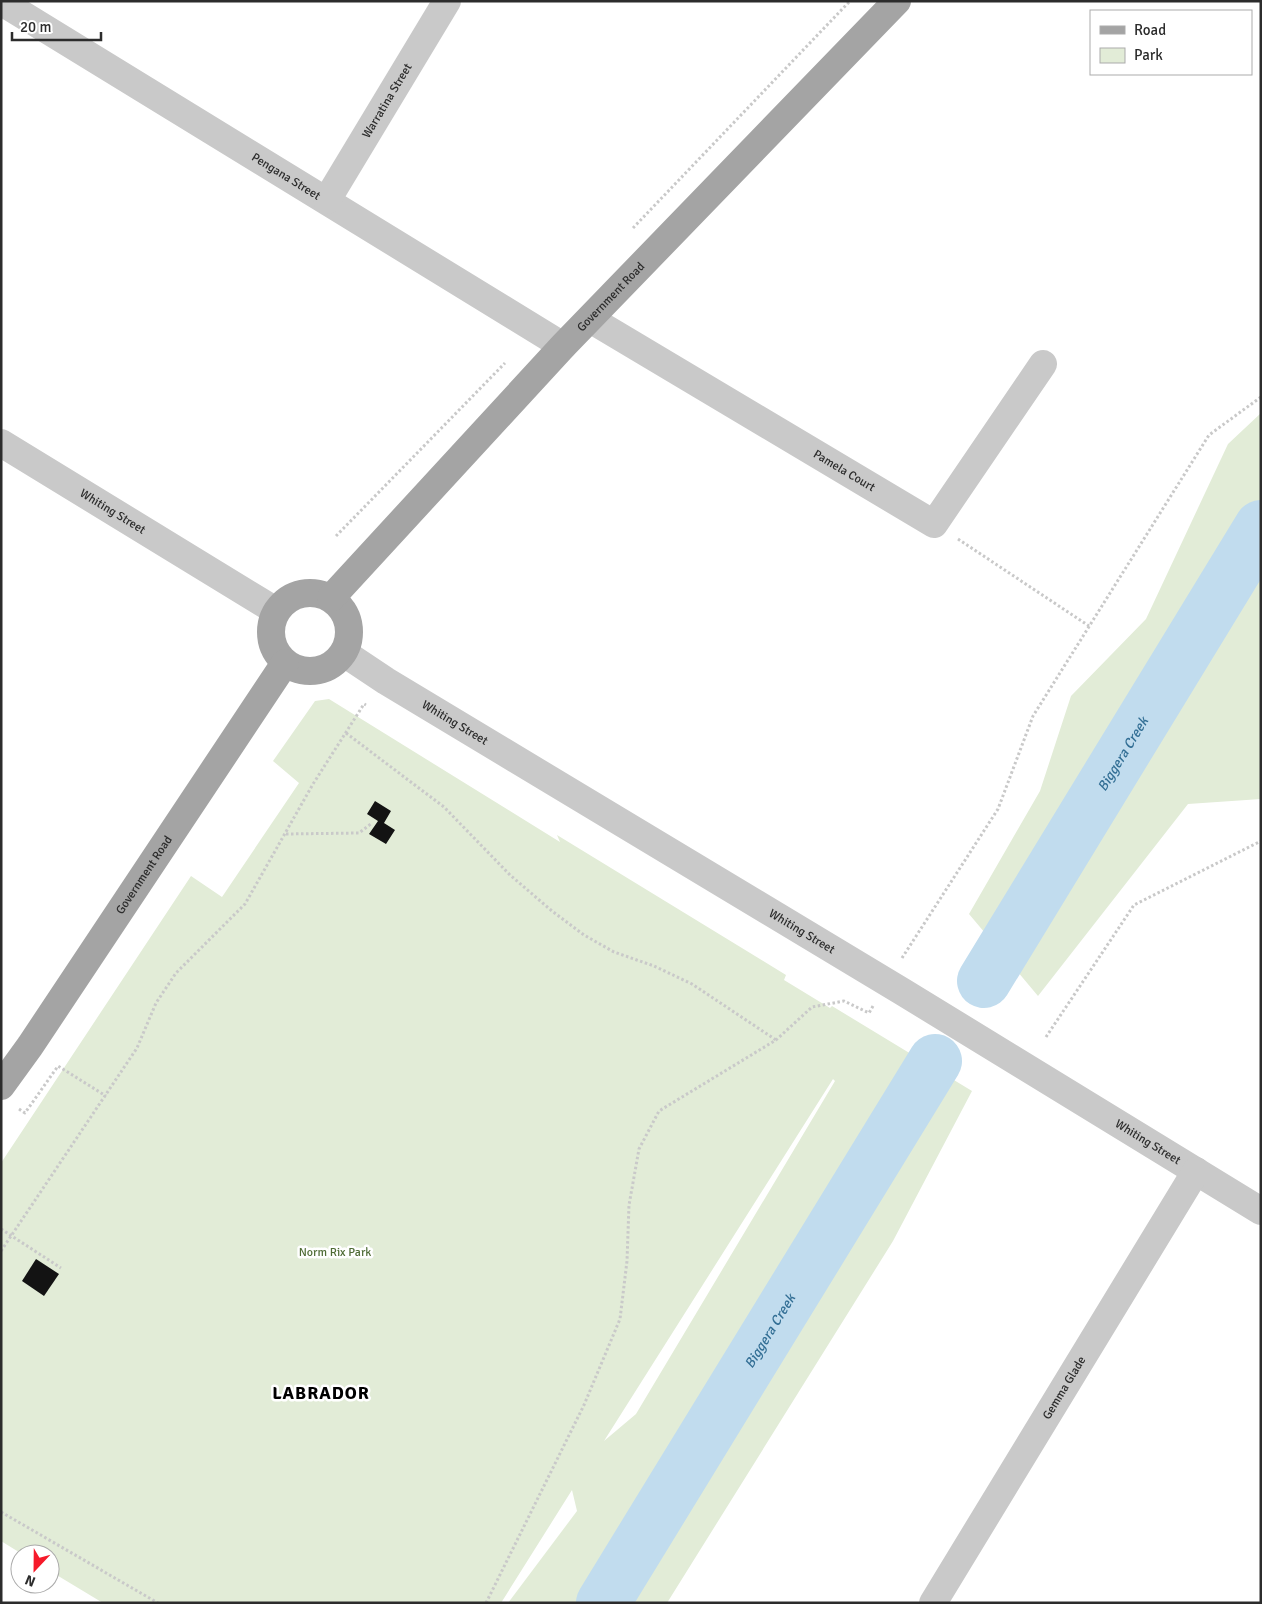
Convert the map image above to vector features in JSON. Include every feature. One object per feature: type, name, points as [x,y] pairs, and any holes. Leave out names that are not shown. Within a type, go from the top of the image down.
[{"type":"main road","name":"Government Road","points":[[330,598],[563,346],[897,1]]},
{"type":"main road","points":[[316,592],[330,598],[340,606],[347,617],[350,629],[349,642],[344,653],[334,663],[323,669],[310,672],[297,670],[276,653],[271,639],[270,625],[276,611],[286,600],[301,593],[316,592]]},
{"type":"main road","name":"Government Road","points":[[8,1096],[30,1046],[286,663]]},
{"type":"street","name":"Warratina Street","points":[[327,200],[447,1]]},
{"type":"street","name":"Pengana Street","points":[[8,9],[327,200],[563,346]]},
{"type":"street","name":"Pamela Court","points":[[590,319],[934,524]]},
{"type":"street","points":[[934,524],[1043,364]]},
{"type":"street","name":"Whiting Street","points":[[1,443],[276,611]]},
{"type":"street","name":"Whiting Street","points":[[344,653],[386,681],[903,992],[1261,1211]]},
{"type":"street","name":"Gemma Glade","points":[[933,1603],[1196,1172]]},
{"type":"path","points":[[900,961],[998,809],[1033,716],[1209,435],[1261,397]]},
{"type":"path","points":[[934,524],[1089,626]]},
{"type":"path","points":[[1,1251],[137,1048],[156,1003],[176,973],[245,904],[313,784],[364,704],[370,708]]},
{"type":"path","points":[[346,733],[444,807],[510,875],[552,911],[584,935],[614,952],[654,966],[692,984],[776,1040]]},
{"type":"path","points":[[286,834],[359,833],[372,823]]},
{"type":"path","points":[[1046,1037],[1134,905],[1261,841]]},
{"type":"path","points":[[486,1603],[584,1405],[620,1320],[627,1261],[628,1206],[639,1149],[659,1111],[776,1040],[812,1007],[844,1001],[869,1013],[874,1004]]},
{"type":"path","points":[[8,1096],[25,1113],[58,1066],[106,1096]]},
{"type":"path","points":[[1,1229],[61,1268]]},
{"type":"path","points":[[1,1512],[158,1603]]},
{"type":"green space","points":[[1261,413],[1261,799],[1188,804],[1038,996],[969,914],[1040,791],[1071,696],[1146,619],[1228,444]]},
{"type":"green space","name":"Norm Rix Park","points":[[329,699],[560,842],[557,835],[786,975],[784,980],[830,1008],[832,1006],[972,1091],[893,1241],[667,1603],[508,1603],[577,1511],[572,1490],[501,1603],[103,1603],[60,1577],[60,1544],[10,1544],[10,1547],[1,1541],[1,1163],[191,876],[222,897],[299,783],[273,761],[315,701]],"holes":[[[833,1079],[835,1081],[636,1414],[604,1441]]]},
{"type":"building","points":[[375,801],[391,811],[384,823],[395,830],[386,844],[369,834],[378,821],[367,814]]},
{"type":"building","points":[[36,1259],[59,1274],[44,1296],[22,1281]]},
{"type":"waterway","name":"Biggera Creek","points":[[984,981],[1261,527]]},
{"type":"waterway","name":"Biggera Creek","points":[[603,1603],[935,1061]]},
{"type":"district","name":"LABRADOR","points":[[321,1393]]}]
